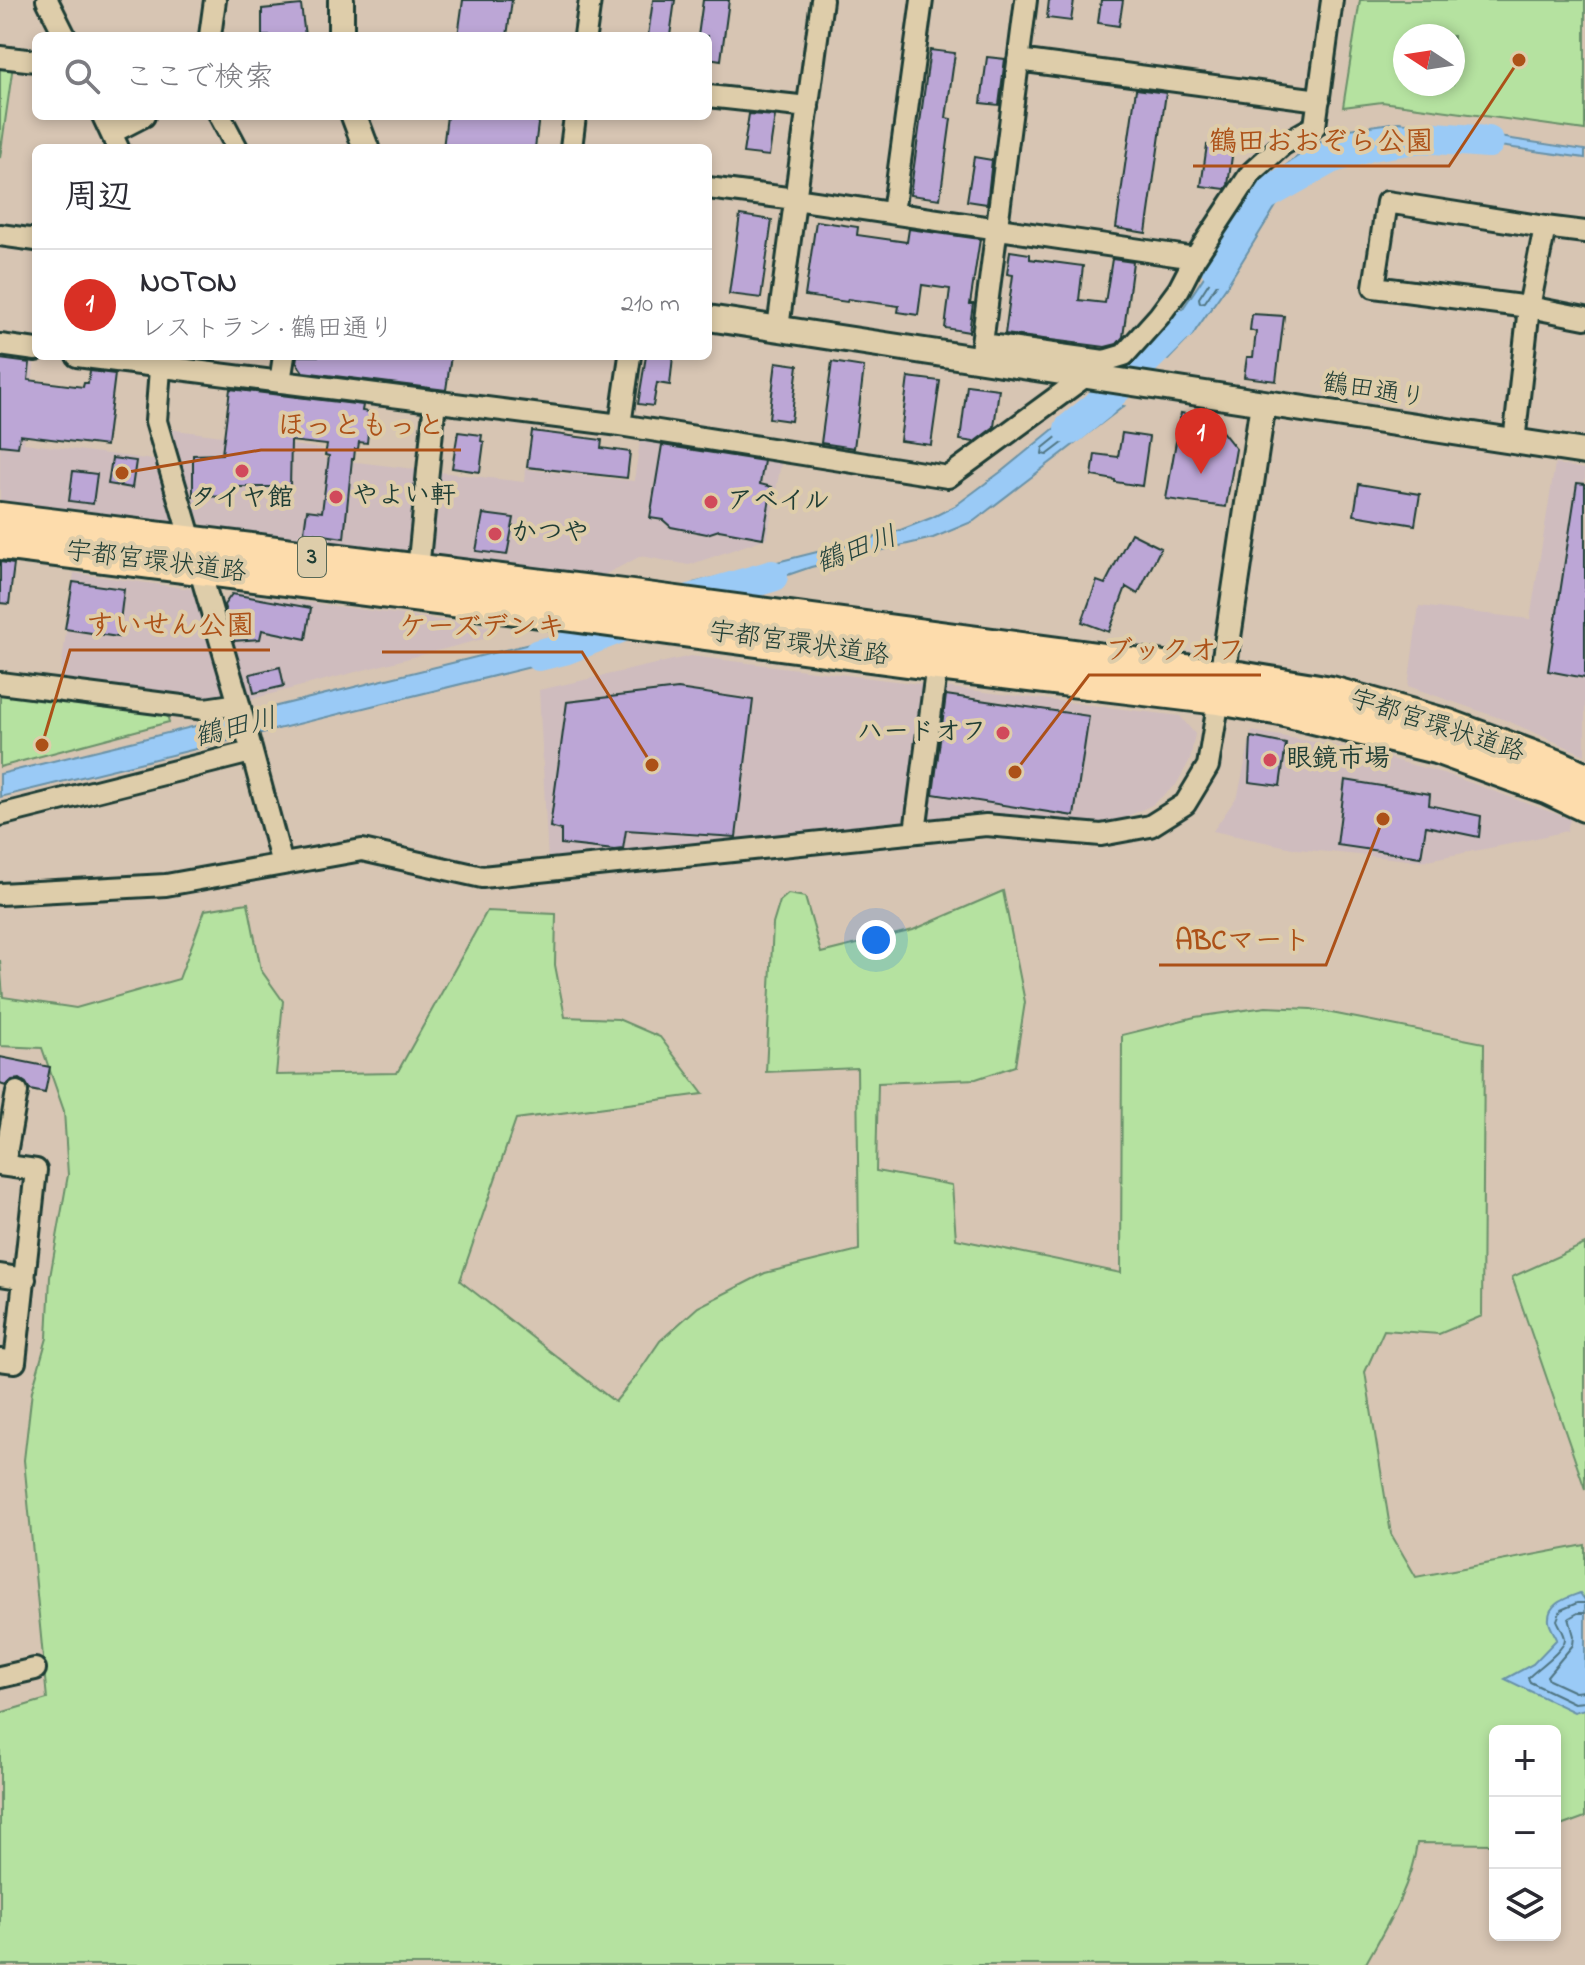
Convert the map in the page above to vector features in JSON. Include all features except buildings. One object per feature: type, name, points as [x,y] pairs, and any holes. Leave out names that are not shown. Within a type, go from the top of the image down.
[{"type":"main road","name":"宇都宮環状道路","points":[[0,519],[196,556],[572,615],[937,664],[1331,693],[1448,726],[1585,779]]},
{"type":"main road","name":"宇都宮環状道路","points":[[0,543],[418,570],[732,610],[1221,687],[1281,709],[1436,747],[1549,788],[1585,805]]},
{"type":"street","points":[[47,0],[63,32]]},
{"type":"street","points":[[211,32],[215,0]]},
{"type":"street","points":[[341,0],[341,32]]},
{"type":"street","points":[[586,32],[590,0]]},
{"type":"street","points":[[778,328],[822,0]]},
{"type":"street","points":[[893,213],[922,0]]},
{"type":"street","points":[[981,351],[1026,0]]},
{"type":"street","points":[[712,319],[981,351],[1104,361],[1124,355],[1179,289],[1195,258],[1251,173],[1282,145],[1315,126],[1328,1]]},
{"type":"street","points":[[0,57],[32,61]]},
{"type":"street","points":[[1018,60],[1319,100]]},
{"type":"street","points":[[712,96],[808,107]]},
{"type":"street","points":[[111,132],[136,120]]},
{"type":"street","points":[[222,120],[235,144]]},
{"type":"street","points":[[356,120],[364,144]]},
{"type":"street","points":[[572,144],[574,120]]},
{"type":"street","points":[[712,189],[1195,258]]},
{"type":"street","points":[[1585,232],[1387,202],[1374,287],[1529,307],[1585,318]]},
{"type":"street","points":[[1514,442],[1529,307],[1545,227]]},
{"type":"street","points":[[0,235],[32,239]]},
{"type":"street","points":[[0,345],[32,349]]},
{"type":"street","points":[[981,351],[1099,377]]},
{"type":"street","points":[[133,360],[620,425],[948,477],[1099,377]]},
{"type":"street","points":[[280,382],[283,360]]},
{"type":"street","points":[[620,425],[629,360]]},
{"type":"street","points":[[161,362],[156,421],[239,704],[282,864]]},
{"type":"street","name":"鶴田通り","points":[[1099,377],[1585,452]]},
{"type":"street","points":[[418,570],[435,401]]},
{"type":"street","points":[[0,894],[166,885],[362,850],[482,877],[986,825],[1101,835],[1150,826],[1185,804],[1208,766],[1263,403]]},
{"type":"street","points":[[915,832],[937,664]]},
{"type":"street","points":[[0,683],[205,709],[239,704]]},
{"type":"street","points":[[0,815],[251,752]]},
{"type":"street","points":[[0,1360],[15,1362],[36,1170],[2,1165],[17,1092]]},
{"type":"street","points":[[0,1275],[25,1279]]},
{"type":"street","points":[[0,1677],[35,1669]]},
{"type":"shaded area","points":[[0,355],[35,360],[24,443],[161,461],[181,531],[0,508]]},
{"type":"shaded area","points":[[168,429],[323,449],[323,458],[524,482],[525,469],[634,481],[641,435],[782,458],[767,538],[689,565],[641,556],[602,576],[210,529],[193,518]]},
{"type":"shaded area","points":[[1555,464],[1585,469],[1585,755],[1508,721],[1408,686],[1419,606],[1530,619]]},
{"type":"shaded area","points":[[74,573],[199,590],[232,700],[59,685]]},
{"type":"shaded area","points":[[232,592],[492,627],[494,636],[248,700],[221,605]]},
{"type":"shaded area","points":[[691,656],[1180,716],[1195,734],[1190,760],[1176,785],[1152,805],[1105,827],[548,862],[539,690]]},
{"type":"shaded area","points":[[1252,731],[1353,749],[1446,774],[1570,819],[1567,831],[1422,861],[1297,849],[1213,831],[1238,795]]},
{"type":"green space","points":[[1360,0],[1585,0],[1585,130],[1382,102],[1343,107]]},
{"type":"green space","points":[[0,64],[13,65],[0,158]]},
{"type":"green space","points":[[0,683],[164,704],[169,722],[0,767]]},
{"type":"green space","points":[[1003,891],[1025,1002],[1015,1066],[976,1079],[878,1083],[876,1171],[952,1185],[956,1239],[1121,1273],[1122,1035],[1195,1017],[1266,1007],[1311,1009],[1484,1043],[1482,1316],[1439,1334],[1384,1330],[1365,1372],[1391,1534],[1416,1577],[1585,1545],[1585,1817],[1561,1826],[1561,1725],[1489,1725],[1489,1844],[1417,1843],[1403,1891],[1365,1965],[0,1965],[0,1713],[47,1699],[24,1460],[32,1391],[47,1338],[50,1277],[68,1175],[64,1111],[42,1048],[0,1046],[0,960],[3,997],[76,1008],[179,979],[205,910],[248,903],[261,970],[283,1001],[276,1075],[397,1073],[487,911],[556,914],[555,965],[565,1017],[618,1019],[660,1037],[703,1094],[516,1119],[460,1281],[615,1402],[660,1341],[698,1307],[765,1273],[859,1250],[857,1068],[766,1072],[773,924],[780,901],[788,894],[805,897],[821,953],[913,930]]},
{"type":"green space","points":[[1585,1244],[1585,1489],[1512,1277]]},
{"type":"water","points":[[1399,122],[1585,150],[1585,158],[1413,134],[1344,150],[1312,165],[1293,183],[1193,334],[1168,360],[1145,355],[1167,332],[1270,178],[1308,148],[1349,129]]},
{"type":"water","points":[[1089,400],[1124,406],[974,521],[933,538],[811,567],[744,590],[693,583],[898,531],[931,518],[955,506],[1002,471]]},
{"type":"water","points":[[554,638],[593,645],[547,663],[0,797],[0,774]]},
{"type":"water","points":[[1580,1593],[1585,1600],[1585,1709],[1574,1712],[1505,1679],[1533,1664],[1557,1639],[1549,1623],[1551,1610],[1559,1602]]},
{"type":"waterway","name":"鶴田川","points":[[1217,268],[1240,218],[1257,199],[1330,158],[1371,145],[1422,137],[1488,142]]},
{"type":"waterway","name":"鶴田川","points":[[1070,429],[1098,406],[1179,326]]},
{"type":"waterway","name":"鶴田川","points":[[539,655],[564,649],[686,601],[772,576]]},
{"type":"place","name":"鶴田おおぞら公園","points":[[1519,60]]},
{"type":"place","name":"タイヤ館","points":[[242,471]]},
{"type":"place","name":"ほっともっと","points":[[122,473]]},
{"type":"place","name":"NOTON","points":[[1201,474]]},
{"type":"place","name":"やよい軒","points":[[336,497]]},
{"type":"place","name":"アベイル","points":[[711,502]]},
{"type":"place","name":"かつや","points":[[495,534]]},
{"type":"place","name":"ハードオフ","points":[[1003,733]]},
{"type":"place","name":"すいせん公園","points":[[42,745]]},
{"type":"place","name":"眼鏡市場","points":[[1270,760]]},
{"type":"place","name":"ケーズデンキ","points":[[652,765]]},
{"type":"place","name":"ブックオフ","points":[[1015,772]]},
{"type":"place","name":"ABCマート","points":[[1383,819]]}]
